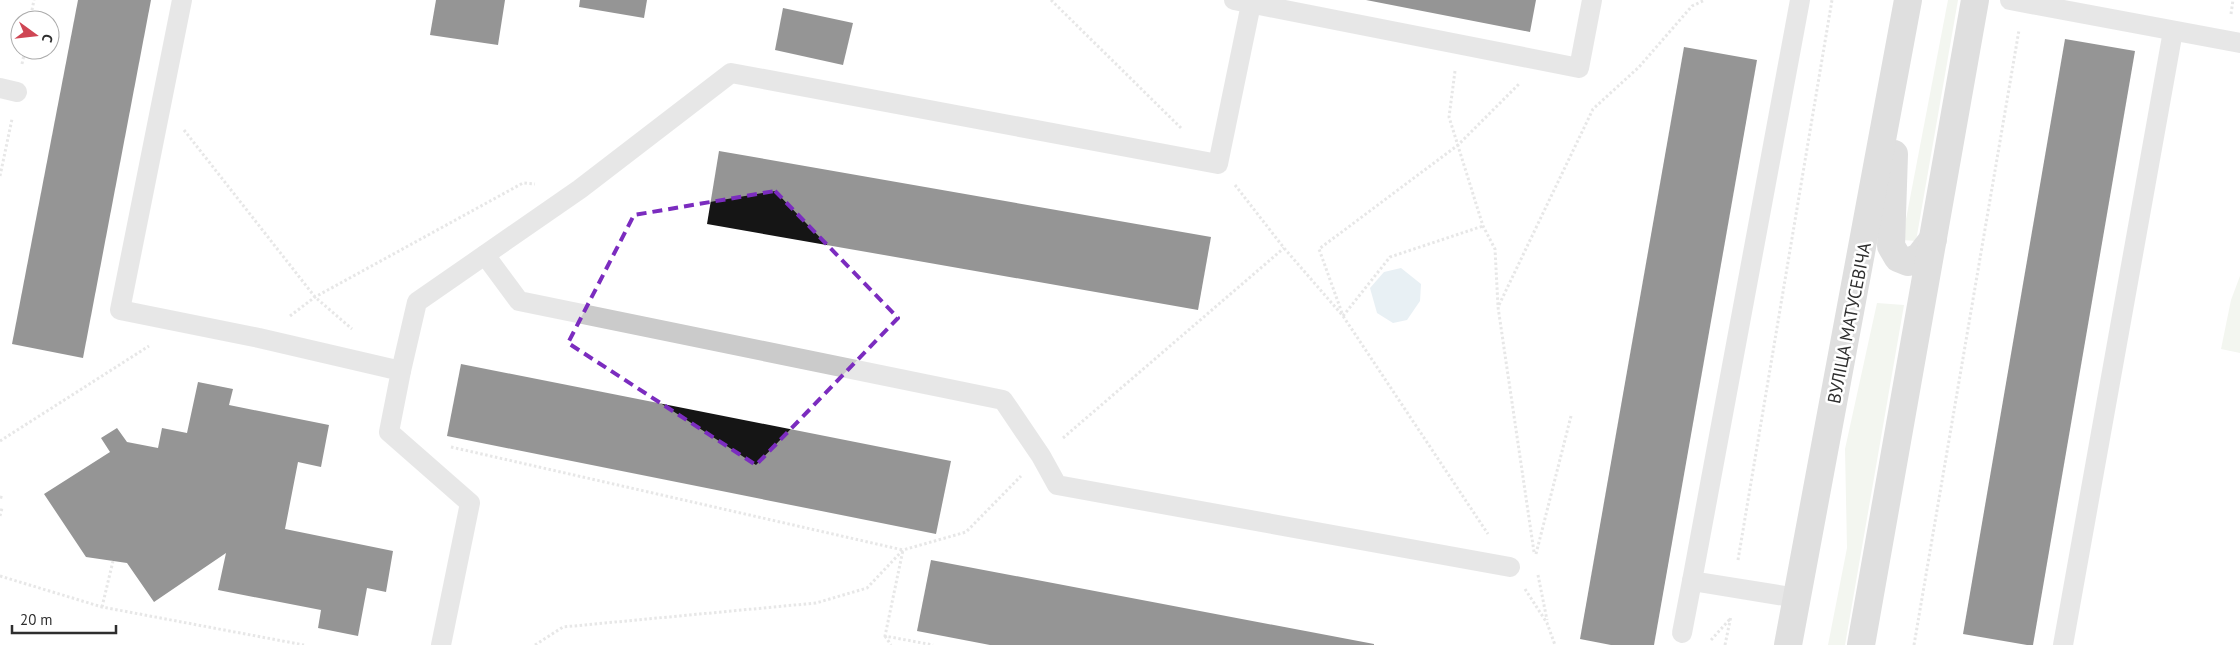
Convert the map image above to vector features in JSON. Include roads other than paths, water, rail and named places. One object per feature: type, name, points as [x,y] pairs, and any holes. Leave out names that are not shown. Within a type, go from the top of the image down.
[{"type":"main road","name":"ВУЛІЦА МАТУСЕВІЧА","points":[[1788,645],[1908,0]]},
{"type":"main road","points":[[1861,645],[1975,0]]},
{"type":"main road","points":[[1898,60],[1891,246],[1898,258],[1908,262],[1919,257],[1933,240]]},
{"type":"lane","points":[[182,0],[120,310],[259,338],[401,371]]},
{"type":"lane","points":[[441,645],[470,503],[389,432],[417,302],[580,189],[731,73],[1218,164],[1243,2],[1579,68],[1592,0]]},
{"type":"lane","points":[[1682,633],[1800,0]]},
{"type":"lane","points":[[2017,1],[2240,43]]},
{"type":"lane","points":[[2063,645],[2173,31]]},
{"type":"lane","points":[[485,255],[519,301],[1003,400],[1041,456],[1057,485],[1510,567]]},
{"type":"lane","points":[[1692,581],[1797,598]]}]
